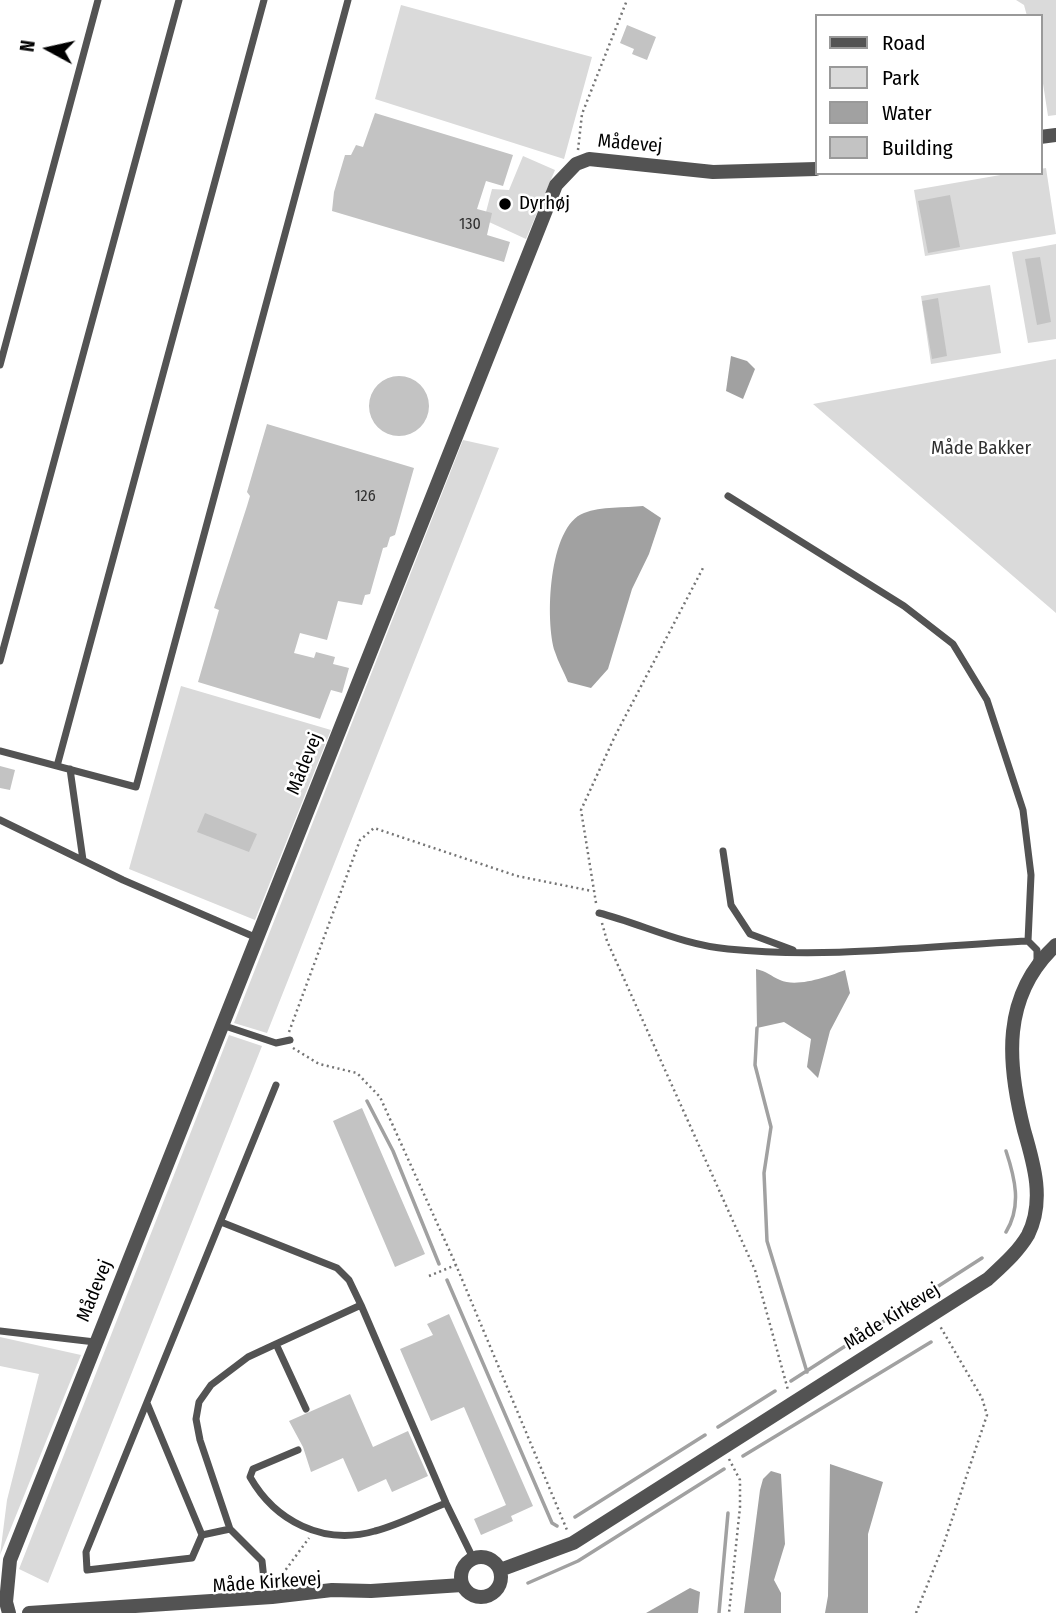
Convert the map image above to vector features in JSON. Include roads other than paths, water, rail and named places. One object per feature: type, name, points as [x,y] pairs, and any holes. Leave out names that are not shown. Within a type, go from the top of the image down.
[{"type":"street","name":"Mådevej","points":[[9,1613],[5,1602],[10,1560],[556,185],[576,164],[604,158],[713,172],[814,169]]},
{"type":"street","name":"Måde Kirkevej","points":[[500,1570],[573,1543],[988,1279],[1011,1257],[1028,1233],[1034,1217],[1037,1188],[1035,1168],[1016,1095],[1011,1041],[1016,1009],[1037,962],[1056,945]]},
{"type":"street","points":[[473,1558],[492,1560],[500,1570],[501,1584],[485,1597],[471,1595],[462,1585],[462,1569],[473,1558]]},
{"type":"street","name":"Måde Kirkevej","points":[[29,1613],[269,1597],[332,1590],[371,1591],[462,1585]]},
{"type":"street","name":"Måde Kirkevej","points":[[165,1604],[216,1610],[316,1600],[371,1591]]},
{"type":"lane","points":[[0,365],[98,0]]},
{"type":"lane","points":[[0,661],[179,0]]},
{"type":"lane","points":[[57,766],[264,0]]},
{"type":"lane","points":[[0,751],[136,788],[348,0]]},
{"type":"lane","points":[[728,496],[904,606],[953,643],[987,700],[1023,810],[1031,875],[1028,941],[1037,950],[1037,962]]},
{"type":"lane","points":[[69,769],[83,860]]},
{"type":"lane","points":[[0,820],[257,938]]},
{"type":"lane","points":[[723,852],[731,905],[750,933],[800,953]]},
{"type":"lane","points":[[599,913],[679,940],[726,949],[800,953],[1028,941]]},
{"type":"lane","points":[[222,1025],[276,1043],[290,1040]]},
{"type":"lane","points":[[147,1403],[202,1535],[192,1558],[88,1570],[86,1552],[276,1085]]},
{"type":"lane","points":[[221,1222],[337,1268],[349,1280],[446,1503],[473,1558]]},
{"type":"lane","points":[[269,1597],[262,1562],[230,1529],[200,1440],[196,1419],[199,1402],[211,1385],[247,1357],[361,1305]]},
{"type":"lane","points":[[0,1331],[95,1342]]},
{"type":"lane","points":[[276,1344],[306,1409]]},
{"type":"lane","points":[[298,1450],[253,1469],[250,1476],[270,1507],[285,1519],[314,1532],[355,1535],[375,1531],[446,1503]]},
{"type":"lane","points":[[202,1535],[230,1529]]},
{"type":"water","points":[[731,356],[747,361],[755,369],[743,399],[726,391]]},
{"type":"water","points":[[643,506],[661,518],[649,554],[632,589],[608,669],[591,688],[568,682],[555,652],[550,619],[552,576],[563,536],[572,521],[584,513],[605,508]]},
{"type":"water","points":[[756,969],[780,980],[795,983],[845,970],[850,993],[830,1031],[818,1078],[807,1067],[811,1039],[784,1022],[757,1028]]},
{"type":"water","points":[[830,1464],[883,1482],[868,1534],[868,1613],[825,1613],[828,1596]]},
{"type":"water","points":[[771,1471],[781,1474],[785,1544],[774,1580],[781,1593],[781,1613],[744,1613],[760,1490],[763,1479]]},
{"type":"water","points":[[690,1588],[700,1592],[698,1613],[646,1613]]},
{"type":"waterway","points":[[757,1028],[755,1065],[771,1127],[764,1173],[767,1241],[807,1372]]},
{"type":"waterway","points":[[367,1101],[393,1151],[439,1264]]},
{"type":"waterway","points":[[1006,1151],[1014,1182],[1015,1202],[1006,1232]]},
{"type":"waterway","points":[[791,1381],[982,1258]]},
{"type":"waterway","points":[[447,1280],[552,1523],[557,1526]]},
{"type":"waterway","points":[[743,1456],[931,1342]]},
{"type":"waterway","points":[[718,1427],[775,1391]]},
{"type":"waterway","points":[[575,1517],[705,1435]]},
{"type":"waterway","points":[[528,1583],[578,1561],[724,1469]]},
{"type":"waterway","points":[[719,1613],[728,1513]]},
{"type":"place","name":"Dyrhøj","points":[[505,204]]},
{"type":"park label","name":"Måde Bakker","points":[[981,449]]}]
